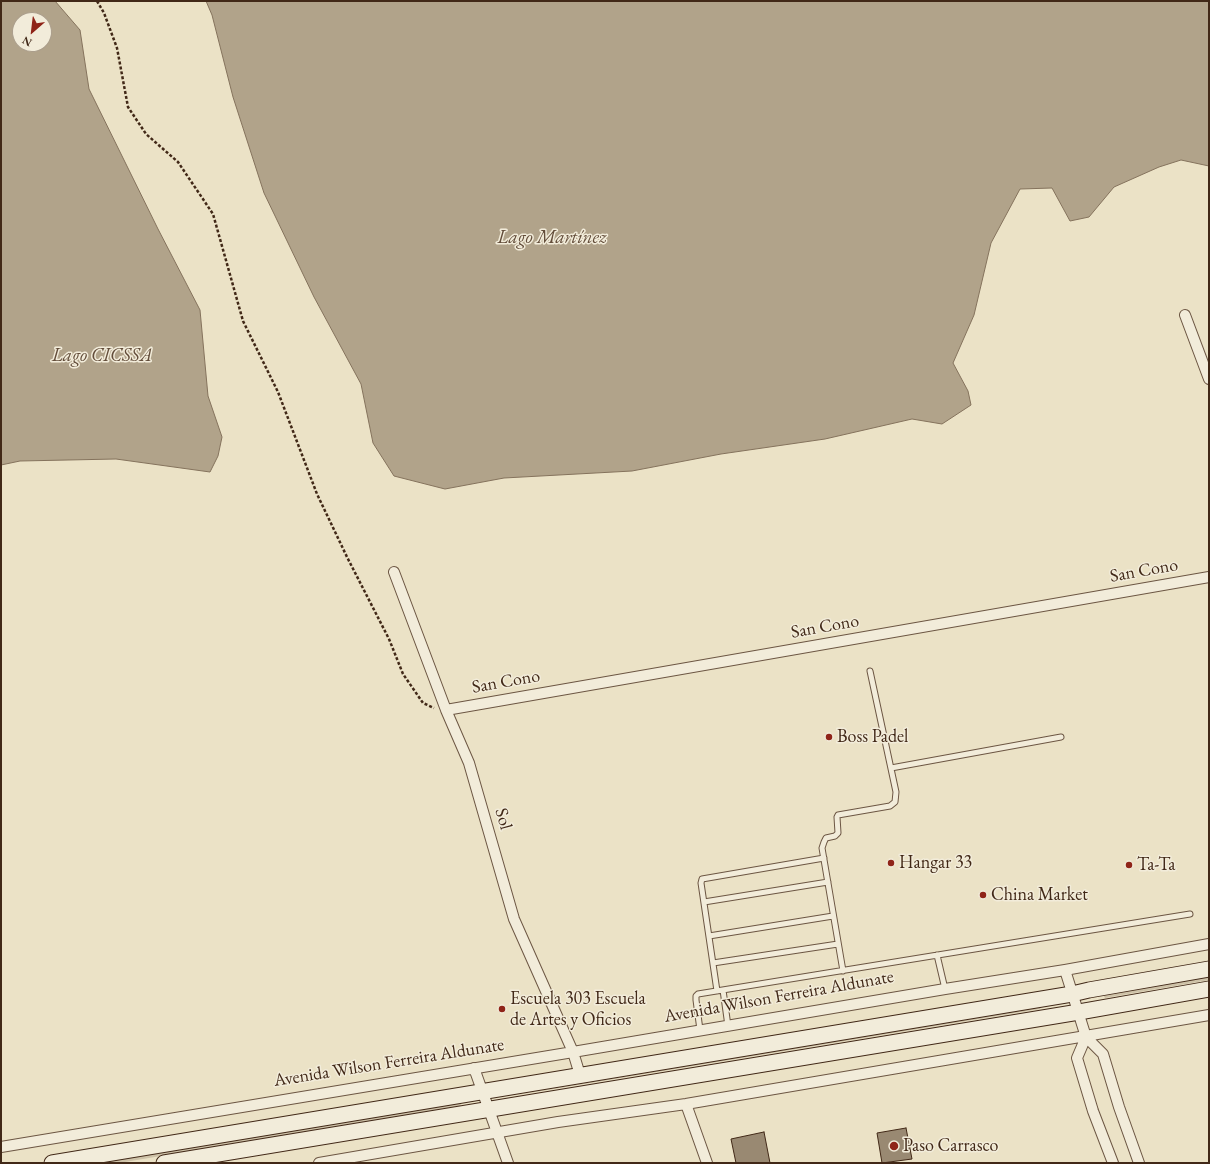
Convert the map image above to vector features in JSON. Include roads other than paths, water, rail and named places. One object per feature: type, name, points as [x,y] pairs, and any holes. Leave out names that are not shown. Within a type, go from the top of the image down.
[{"type":"main road","points":[[52,1163],[1209,970]]},
{"type":"main road","points":[[164,1163],[1209,989]]},
{"type":"street","points":[[1185,315],[1209,379]]},
{"type":"street","name":"Sol","points":[[394,572],[446,710],[469,763],[514,919],[572,1052],[580,1075]]},
{"type":"street","name":"San Cono","points":[[446,710],[1209,577]]},
{"type":"street","name":"Avenida Wilson Ferreira Aldunate","points":[[1,1147],[1065,970],[1209,944]]},
{"type":"street","points":[[1065,970],[1086,1037],[1103,1054],[1119,1107],[1139,1163]]},
{"type":"street","points":[[319,1163],[558,1122],[686,1104],[1209,1015]]},
{"type":"street","points":[[1086,1037],[1077,1058],[1093,1111],[1113,1163]]},
{"type":"street","points":[[474,1068],[508,1163]]},
{"type":"street","points":[[686,1104],[707,1163]]},
{"type":"lane","points":[[843,971],[822,848],[826,838],[835,836],[838,833],[838,815],[890,806],[895,802],[896,792],[870,671]]},
{"type":"lane","points":[[890,768],[1061,737]]},
{"type":"lane","points":[[728,1026],[713,963],[701,883],[702,879],[824,858]]},
{"type":"lane","points":[[704,902],[828,882]]},
{"type":"lane","points":[[700,1030],[696,996],[698,994],[1190,914]]},
{"type":"lane","points":[[709,936],[833,916]]},
{"type":"lane","points":[[713,963],[838,944]]},
{"type":"lane","points":[[937,955],[945,989]]},
{"type":"water","name":"Lago CICSSA","points":[[1,1],[55,1],[80,30],[89,89],[200,310],[208,396],[222,437],[218,456],[210,472],[116,459],[20,461],[1,465]]},
{"type":"water","name":"Lago Martínez","points":[[206,1],[1209,1],[1209,166],[1181,160],[1159,167],[1114,187],[1089,217],[1070,221],[1052,188],[1020,189],[991,243],[974,315],[953,363],[968,391],[971,405],[942,424],[912,419],[825,439],[721,454],[632,471],[504,478],[445,489],[394,476],[373,443],[361,384],[314,297],[264,193],[233,97],[212,15]]},
{"type":"place","name":"Boss Padel","points":[[829,737]]},
{"type":"place","name":"Hangar 33","points":[[891,863]]},
{"type":"place","name":"Ta-Ta","points":[[1129,865]]},
{"type":"place","name":"China Market","points":[[983,895]]},
{"type":"place","name":"Escuela 303 Escuela de Artes y Oficios","points":[[502,1009]]},
{"type":"place","name":"Paso Carrasco","points":[[894,1146]]}]
